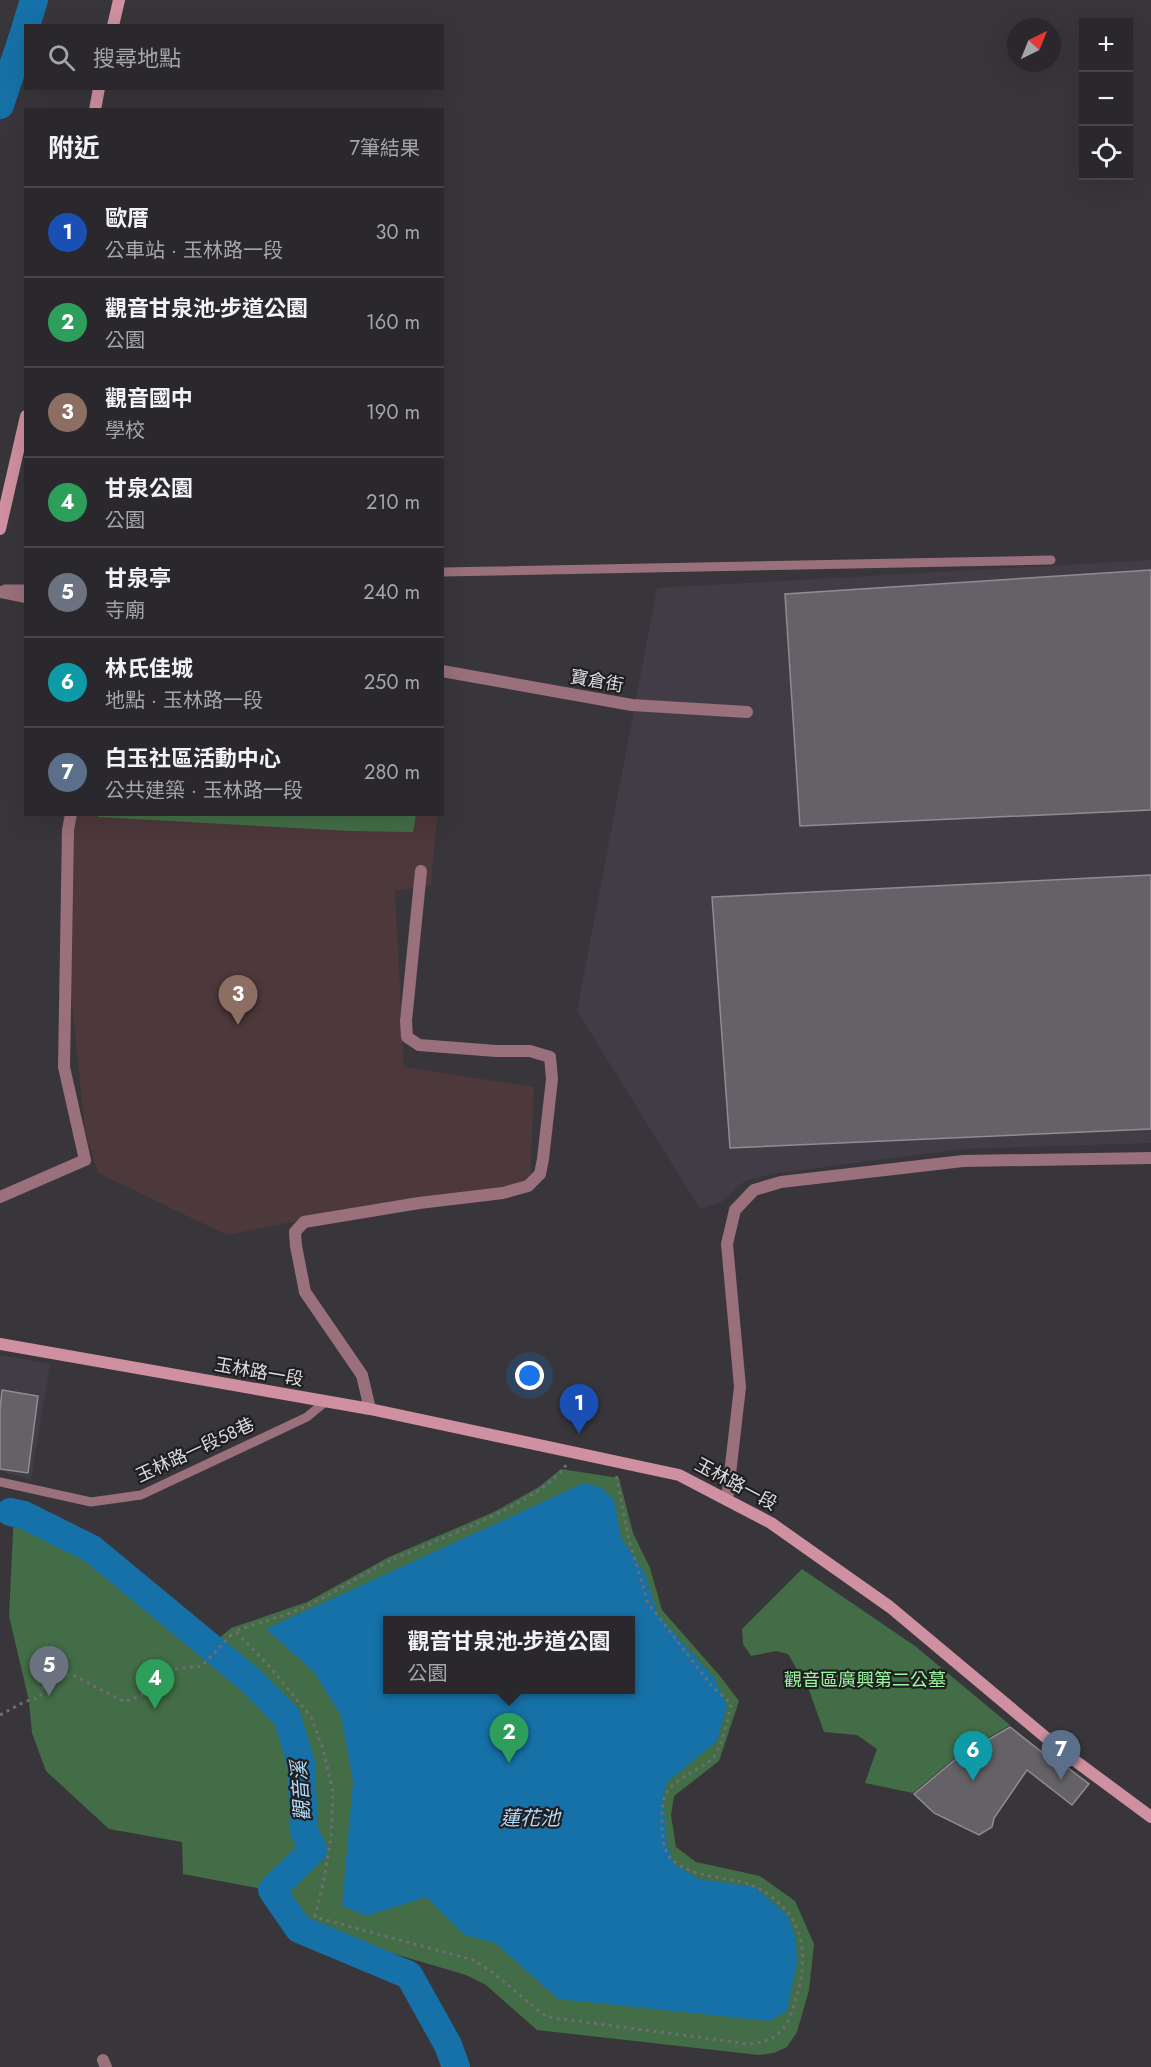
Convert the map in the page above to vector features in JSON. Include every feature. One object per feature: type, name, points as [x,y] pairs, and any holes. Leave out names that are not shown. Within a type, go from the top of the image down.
[{"type":"street","points":[[114,24],[119,0]]},
{"type":"street","points":[[94,108],[99,90]]},
{"type":"street","points":[[0,529],[24,425]]},
{"type":"street","points":[[0,591],[24,597]]},
{"type":"street","name":"寶倉街","points":[[444,671],[632,705],[747,712]]},
{"type":"street","points":[[0,1197],[85,1160],[64,1067],[71,816]]},
{"type":"street","points":[[370,1409],[362,1375],[305,1292],[295,1232],[304,1222],[419,1203],[503,1193],[528,1186],[540,1174],[552,1079],[550,1057],[542,1053],[419,1045],[407,1037],[406,1021],[421,871]]},
{"type":"street","points":[[728,1500],[740,1387],[727,1244],[735,1210],[754,1190],[781,1182],[963,1161],[1151,1158]]},
{"type":"street","name":"玉林路一段","points":[[0,1344],[370,1409],[679,1475],[771,1522],[890,1607],[1062,1751],[1151,1817]]},
{"type":"lane","points":[[444,572],[1051,560]]},
{"type":"lane","points":[[0,591],[24,589]]},
{"type":"lane","name":"玉林路一段58巷","points":[[0,1482],[91,1502],[141,1495],[307,1417],[325,1402]]},
{"type":"path","points":[[0,1715],[24,1702],[40,1697],[45,1682],[71,1674],[125,1702],[148,1692],[159,1676],[173,1669],[202,1665],[227,1637],[236,1631],[308,1606],[391,1560],[496,1515],[547,1484],[563,1471],[573,1454]]},
{"type":"path","points":[[236,1631],[270,1667],[311,1717],[323,1749],[333,1792],[331,1837],[315,1917],[473,1960],[493,1971],[525,2001],[547,2017],[749,2044],[764,2042],[777,2035],[786,2025],[794,2008],[801,1987],[803,1948],[786,1910],[772,1898],[750,1885],[705,1876],[688,1870],[667,1852],[664,1844],[662,1818],[666,1795],[678,1782],[713,1758],[725,1731],[731,1704],[711,1685],[648,1603],[629,1540],[617,1484]]},
{"type":"shaded area","points":[[1151,560],[1151,1143],[963,1149],[771,1174],[745,1181],[721,1202],[700,1209],[577,1011],[657,588]]},
{"type":"shaded area","points":[[64,816],[437,816],[431,885],[395,891],[404,1067],[534,1087],[530,1185],[281,1224],[227,1235],[98,1173],[85,1132],[70,982],[61,834]]},
{"type":"shaded area","points":[[0,1355],[50,1364],[31,1480],[0,1471]]},
{"type":"green space","points":[[416,816],[413,832],[351,831],[98,817]]},
{"type":"green space","points":[[561,1469],[619,1478],[633,1533],[650,1568],[662,1610],[739,1701],[719,1761],[674,1796],[671,1815],[676,1847],[696,1862],[760,1876],[795,1901],[814,1944],[809,1990],[797,2032],[787,2047],[774,2053],[759,2055],[537,2030],[486,1985],[466,1975],[317,1931],[295,1933],[265,1893],[268,1890],[183,1874],[182,1842],[109,1829],[46,1771],[32,1733],[29,1701],[9,1616],[14,1512],[92,1549],[210,1646],[231,1628],[307,1602],[389,1557],[494,1512],[539,1487]]},
{"type":"green space","name":"觀音區廣興第二公墓","points":[[802,1569],[915,1646],[1010,1725],[957,1756],[913,1793],[865,1783],[877,1749],[857,1735],[824,1732],[809,1690],[788,1654],[776,1651],[751,1656],[743,1644],[742,1629]]},
{"type":"water","name":"蓮花池","points":[[584,1483],[602,1488],[614,1500],[621,1538],[644,1572],[658,1615],[715,1679],[727,1706],[717,1741],[667,1782],[663,1795],[667,1844],[674,1864],[699,1879],[755,1887],[788,1916],[796,1939],[797,1963],[787,2011],[769,2021],[558,1999],[495,1943],[465,1935],[426,1897],[366,1916],[342,1906],[353,1781],[341,1716],[314,1672],[266,1629]]},
{"type":"building","points":[[1151,570],[1151,810],[800,826],[785,594]]},
{"type":"building","points":[[1151,875],[1151,1129],[730,1148],[712,897]]},
{"type":"building","points":[[2,1390],[38,1396],[28,1473],[0,1469]]},
{"type":"building","points":[[1010,1727],[1048,1757],[1050,1754],[1089,1784],[1072,1805],[1027,1770],[994,1818],[992,1827],[979,1835],[934,1813],[914,1794],[958,1757]]},
{"type":"waterway","name":"觀音溪","points":[[27,24],[34,0]]},
{"type":"waterway","name":"觀音溪","points":[[0,105],[24,33]]},
{"type":"waterway","name":"觀音溪","points":[[10,1512],[24,1515],[92,1549],[248,1678],[287,1717],[301,1763],[304,1831],[313,1850],[272,1890],[299,1929],[409,1975],[448,2045],[456,2067]]},
{"type":"place","name":"觀音國中","points":[[238,1025]]},
{"type":"place","name":"歐厝","points":[[579,1434]]},
{"type":"place","name":"甘泉亭","points":[[49,1696]]},
{"type":"place","name":"甘泉公園","points":[[155,1709]]},
{"type":"place","name":"觀音甘泉池-步道公園","points":[[509,1763]]},
{"type":"place","name":"白玉社區活動中心","points":[[1061,1780]]},
{"type":"place","name":"林氏佳城","points":[[973,1781]]}]
